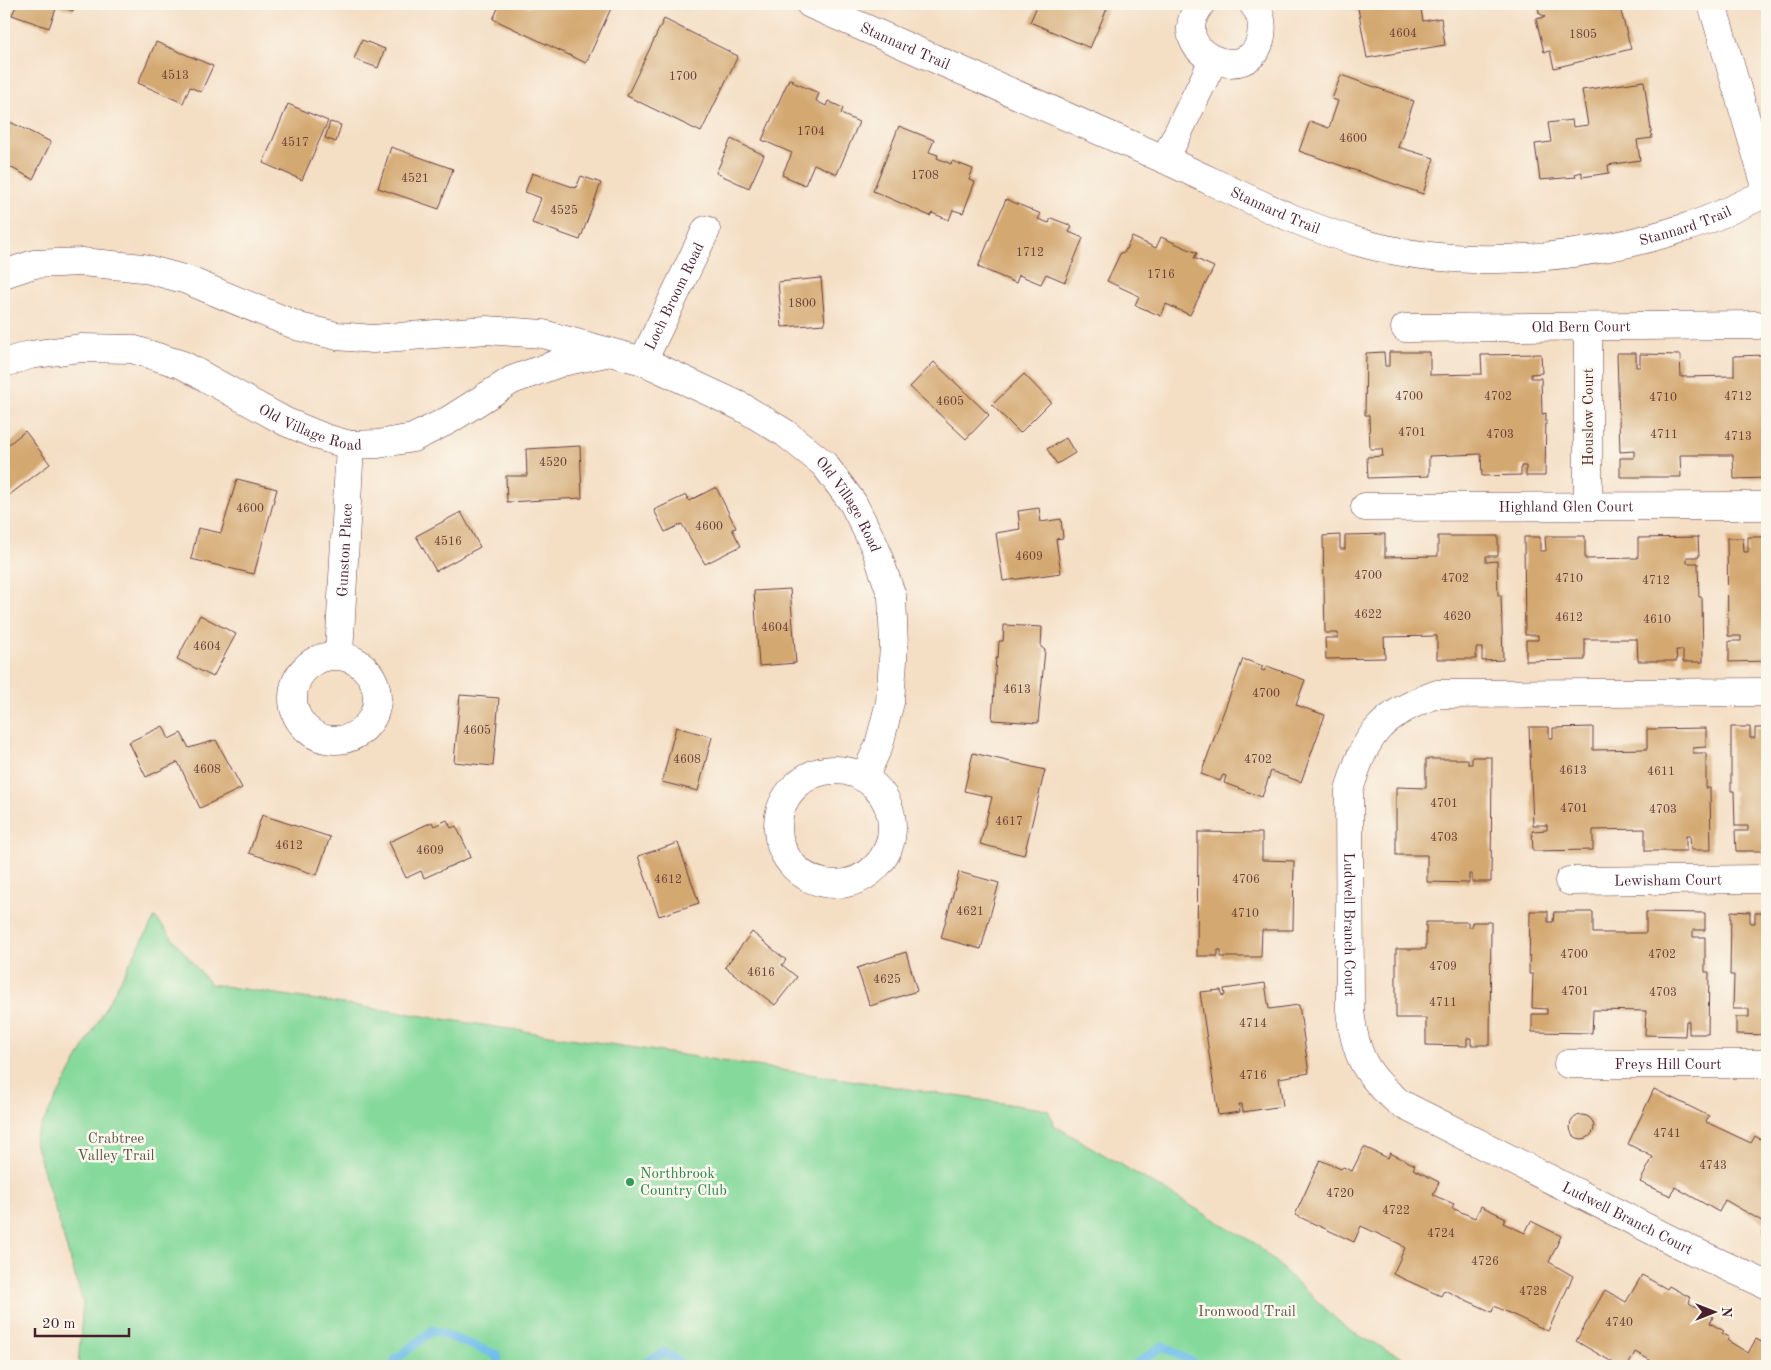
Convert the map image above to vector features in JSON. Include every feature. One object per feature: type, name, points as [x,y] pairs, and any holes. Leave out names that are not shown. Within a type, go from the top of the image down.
[{"type":"street","name":"Stannard Trail","points":[[810,4],[1165,159],[1266,207],[1369,245],[1455,258],[1506,258],[1564,253],[1623,244],[1689,227],[1767,191]]},
{"type":"street","points":[[1201,4],[1196,11],[1191,29],[1194,41],[1203,54],[1213,61],[1233,63],[1245,59],[1254,52],[1260,42],[1263,25],[1260,13],[1253,4]]},
{"type":"street","points":[[1712,4],[1767,191]]},
{"type":"street","points":[[1165,159],[1213,61]]},
{"type":"street","name":"Loch Broom Road","points":[[643,361],[706,230]]},
{"type":"street","name":"Old Village Road","points":[[4,274],[34,264],[82,262],[137,267],[187,280],[300,327],[336,336],[373,339],[486,330],[543,334],[612,351],[643,361],[742,407],[785,433],[824,464],[853,503],[875,546],[892,596],[894,646],[890,702],[879,745],[864,778]]},
{"type":"street","name":"Old Bern Court","points":[[1405,328],[1588,328],[1757,325]]},
{"type":"street","name":"Houslow Court","points":[[1588,328],[1588,506]]},
{"type":"street","name":"Old Village Road","points":[[4,363],[30,355],[81,348],[132,349],[182,365],[286,422],[350,445],[378,444],[413,438],[449,420],[512,380],[562,362],[612,351]]},
{"type":"street","name":"Gunston Place","points":[[339,656],[350,445]]},
{"type":"street","name":"Highland Glen Court","points":[[1365,507],[1767,506]]},
{"type":"street","name":"Ludwell Branch Court","points":[[1767,692],[1437,694],[1411,704],[1386,718],[1368,740],[1356,766],[1349,791],[1350,1010],[1353,1037],[1364,1063],[1378,1085],[1401,1104],[1691,1250],[1767,1285]]},
{"type":"street","points":[[828,770],[845,771],[864,778],[882,795],[890,813],[892,826],[888,846],[882,859],[868,873],[841,884],[830,884],[811,879],[790,864],[778,838],[777,826],[781,806],[797,784],[809,776],[828,770]]},
{"type":"street","name":"Lewisham Court","points":[[1569,881],[1767,879]]},
{"type":"street","name":"Freys Hill Court","points":[[1568,1064],[1767,1064]]},
{"type":"green space","name":"Northbrook Country Club","points":[[155,917],[210,984],[1048,1110],[1055,1126],[1256,1244],[1348,1330],[1418,1366],[78,1366],[83,1302],[34,1139]]},
{"type":"building","points":[[17,4],[75,4],[73,11],[57,6],[49,28],[12,15]]},
{"type":"building","points":[[500,4],[521,4],[530,8],[531,4],[613,4],[586,63],[493,19]]},
{"type":"building","points":[[1038,4],[1109,4],[1090,48],[1030,22]]},
{"type":"building","points":[[1352,4],[1420,4],[1423,21],[1441,18],[1445,45],[1367,58],[1358,8],[1353,8]]},
{"type":"building","points":[[1538,4],[1619,4],[1631,49],[1554,68],[1550,51],[1544,52],[1536,19],[1545,17],[1539,13]]},
{"type":"building","points":[[664,19],[738,56],[701,132],[627,96]]},
{"type":"building","points":[[362,40],[385,49],[378,68],[354,59]]},
{"type":"building","points":[[156,42],[213,66],[201,92],[190,87],[183,103],[138,83]]},
{"type":"building","points":[[1341,75],[1414,101],[1398,147],[1434,158],[1423,194],[1299,151],[1310,121],[1329,128],[1338,101],[1332,99]]},
{"type":"building","points":[[789,79],[819,93],[816,101],[826,106],[828,101],[843,108],[841,114],[859,122],[837,174],[814,164],[805,185],[782,175],[792,153],[762,140]]},
{"type":"building","points":[[1644,81],[1652,138],[1637,140],[1640,160],[1608,165],[1609,173],[1582,177],[1582,172],[1575,174],[1576,177],[1540,180],[1535,144],[1551,142],[1548,123],[1572,120],[1573,127],[1588,125],[1582,90]]},
{"type":"building","points":[[288,104],[328,121],[302,180],[263,163]]},
{"type":"building","points":[[4,119],[51,142],[33,179],[4,164]]},
{"type":"building","points":[[330,122],[341,125],[336,142],[325,138]]},
{"type":"building","points":[[899,126],[934,140],[929,152],[938,155],[937,158],[951,164],[952,161],[973,169],[969,180],[975,182],[963,213],[953,210],[949,220],[932,213],[930,216],[873,191]]},
{"type":"building","points":[[731,139],[764,155],[749,188],[716,173]]},
{"type":"building","points":[[391,147],[453,169],[439,209],[378,188]]},
{"type":"building","points":[[532,173],[576,188],[581,176],[601,183],[580,240],[532,223],[541,198],[525,192]]},
{"type":"building","points":[[1006,199],[1041,214],[1038,219],[1049,223],[1051,218],[1072,226],[1069,232],[1083,238],[1065,282],[1046,274],[1041,284],[1019,275],[1016,283],[978,267]]},
{"type":"building","points":[[1132,237],[1156,248],[1161,237],[1197,253],[1194,258],[1214,267],[1190,315],[1166,304],[1161,316],[1135,305],[1139,296],[1107,281],[1121,252],[1124,253]]},
{"type":"building","points":[[821,278],[825,324],[782,327],[778,282]]},
{"type":"building","points":[[1384,352],[1385,366],[1389,366],[1389,352],[1430,352],[1430,375],[1482,374],[1481,355],[1541,354],[1542,373],[1531,374],[1531,378],[1541,378],[1542,414],[1546,413],[1545,476],[1526,476],[1526,466],[1521,466],[1521,475],[1482,476],[1481,454],[1429,456],[1429,476],[1368,478],[1367,457],[1383,456],[1382,449],[1370,449],[1369,415],[1365,415],[1366,353]]},
{"type":"building","points":[[1617,353],[1636,353],[1636,367],[1640,367],[1640,354],[1680,355],[1681,377],[1734,376],[1734,356],[1767,355],[1767,478],[1734,479],[1733,455],[1680,455],[1681,477],[1620,477],[1620,458],[1634,458],[1634,451],[1620,452]]},
{"type":"building","points":[[934,362],[989,415],[966,439],[910,387]]},
{"type":"building","points":[[1024,374],[1051,402],[1020,433],[992,405]]},
{"type":"building","points":[[25,431],[50,464],[4,499],[4,448]]},
{"type":"building","points":[[1066,438],[1075,453],[1057,464],[1047,449]]},
{"type":"building","points":[[580,446],[582,498],[507,502],[506,476],[527,476],[526,449]]},
{"type":"building","points":[[237,479],[277,489],[254,574],[191,559],[198,528],[221,533]]},
{"type":"building","points":[[716,487],[736,528],[732,529],[741,546],[705,564],[682,524],[665,532],[654,510],[686,495],[689,501]]},
{"type":"building","points":[[1039,508],[1041,522],[1061,519],[1063,538],[1056,539],[1061,573],[1003,581],[996,533],[1020,529],[1018,511]]},
{"type":"building","points":[[461,512],[480,547],[436,571],[416,536]]},
{"type":"building","points":[[1385,534],[1385,557],[1438,556],[1438,536],[1498,536],[1498,556],[1486,556],[1486,562],[1497,561],[1498,595],[1501,595],[1503,660],[1482,661],[1482,648],[1476,648],[1476,659],[1437,659],[1437,636],[1384,637],[1385,658],[1326,659],[1325,638],[1338,638],[1338,633],[1325,633],[1323,536],[1340,535],[1340,549],[1345,549],[1345,535]]},
{"type":"building","points":[[1545,536],[1585,536],[1585,559],[1638,558],[1638,538],[1698,537],[1699,557],[1687,557],[1687,563],[1698,563],[1699,597],[1702,597],[1703,662],[1683,662],[1683,650],[1676,650],[1677,661],[1638,661],[1637,639],[1585,639],[1585,660],[1526,661],[1526,640],[1538,640],[1538,635],[1525,635],[1524,537],[1540,537],[1540,551],[1546,551]]},
{"type":"building","points":[[1748,537],[1767,537],[1767,661],[1729,662],[1729,641],[1741,641],[1741,636],[1728,636],[1727,538],[1743,538],[1744,552],[1748,552]]},
{"type":"building","points":[[790,589],[796,663],[759,666],[754,591]]},
{"type":"building","points":[[200,615],[236,634],[213,677],[177,659]]},
{"type":"building","points":[[1004,625],[1042,627],[1041,647],[1045,650],[1038,723],[992,720],[996,658],[998,658],[999,641],[1003,641]]},
{"type":"building","points":[[1243,659],[1263,666],[1261,670],[1264,671],[1267,666],[1305,680],[1296,705],[1325,715],[1301,782],[1271,771],[1262,797],[1224,783],[1226,776],[1223,775],[1220,781],[1201,774]]},
{"type":"building","points":[[460,695],[499,698],[493,766],[454,762]]},
{"type":"building","points":[[163,726],[169,739],[181,733],[189,748],[216,740],[242,788],[200,808],[178,762],[146,777],[129,742]]},
{"type":"building","points":[[676,727],[712,737],[698,791],[662,782]]},
{"type":"building","points":[[1529,727],[1549,727],[1549,738],[1553,738],[1553,728],[1593,727],[1593,750],[1647,749],[1647,729],[1706,728],[1706,747],[1693,748],[1693,753],[1706,753],[1706,788],[1710,788],[1711,850],[1691,850],[1690,836],[1686,836],[1686,851],[1645,851],[1645,829],[1593,830],[1593,850],[1533,851],[1532,831],[1547,830],[1547,825],[1533,825]]},
{"type":"building","points":[[1731,727],[1750,727],[1750,738],[1755,738],[1755,728],[1767,728],[1767,851],[1736,851],[1735,831],[1748,831],[1748,826],[1735,826],[1734,791],[1731,791]]},
{"type":"building","points":[[973,753],[1045,770],[1024,855],[980,844],[992,797],[964,791]]},
{"type":"building","points":[[1472,757],[1492,757],[1491,882],[1472,882],[1472,874],[1469,874],[1469,883],[1427,882],[1427,855],[1396,855],[1396,787],[1426,788],[1426,759],[1468,759],[1468,764],[1472,764]]},
{"type":"building","points":[[262,815],[330,837],[317,875],[249,853]]},
{"type":"building","points":[[447,820],[451,828],[456,826],[471,857],[424,878],[421,871],[406,878],[389,842],[432,822],[434,826]]},
{"type":"building","points":[[1198,832],[1262,833],[1262,860],[1294,861],[1293,930],[1262,930],[1261,957],[1221,957],[1221,950],[1218,950],[1218,956],[1197,956]]},
{"type":"building","points":[[678,843],[699,903],[659,916],[638,856]]},
{"type":"building","points":[[959,872],[999,883],[981,949],[941,938]]},
{"type":"building","points":[[1530,911],[1548,911],[1548,922],[1553,922],[1554,912],[1593,912],[1593,933],[1646,933],[1646,912],[1705,913],[1705,930],[1693,930],[1693,937],[1705,937],[1705,972],[1709,972],[1708,1034],[1689,1034],[1689,1021],[1686,1021],[1685,1036],[1645,1035],[1646,1011],[1593,1010],[1592,1033],[1532,1032],[1532,1014],[1547,1014],[1547,1009],[1532,1008],[1533,974],[1529,974]]},
{"type":"building","points":[[1731,911],[1750,912],[1750,923],[1755,923],[1755,913],[1767,913],[1767,1035],[1736,1034],[1736,1017],[1749,1017],[1749,1009],[1733,1009],[1734,975],[1730,975]]},
{"type":"building","points":[[1426,922],[1468,922],[1468,927],[1472,927],[1472,922],[1491,922],[1490,1045],[1471,1045],[1471,1038],[1467,1038],[1467,1046],[1426,1045],[1426,1018],[1396,1018],[1396,949],[1426,949]]},
{"type":"building","points":[[752,932],[786,960],[782,965],[797,977],[775,1005],[725,967]]},
{"type":"building","points":[[906,952],[917,991],[870,1006],[857,968]]},
{"type":"building","points":[[1265,983],[1269,1009],[1299,1005],[1309,1073],[1279,1078],[1283,1106],[1243,1112],[1242,1104],[1239,1104],[1240,1112],[1218,1115],[1200,992],[1221,990],[1222,996],[1225,995],[1224,989]]},
{"type":"building","points":[[1654,1089],[1709,1116],[1706,1122],[1751,1143],[1755,1136],[1767,1143],[1767,1224],[1725,1200],[1719,1212],[1675,1187],[1671,1196],[1640,1182],[1653,1157],[1628,1144]]},
{"type":"building","points":[[1582,1115],[1590,1119],[1594,1127],[1590,1135],[1582,1139],[1574,1135],[1570,1127],[1574,1119]]},
{"type":"building","points":[[1364,1147],[1388,1158],[1390,1153],[1415,1165],[1413,1169],[1439,1182],[1433,1195],[1454,1204],[1452,1208],[1475,1218],[1481,1206],[1506,1218],[1503,1223],[1525,1233],[1531,1221],[1561,1236],[1549,1262],[1573,1276],[1548,1331],[1494,1306],[1492,1312],[1444,1290],[1441,1296],[1393,1274],[1405,1248],[1361,1226],[1354,1242],[1295,1215],[1320,1160],[1341,1169],[1343,1167],[1352,1171]]},
{"type":"building","points":[[1767,1224],[1767,1236],[1762,1234]]},
{"type":"building","points":[[1642,1275],[1667,1289],[1669,1286],[1691,1298],[1689,1303],[1713,1317],[1710,1323],[1724,1331],[1722,1333],[1729,1337],[1727,1340],[1748,1353],[1756,1339],[1767,1345],[1767,1366],[1661,1366],[1635,1352],[1628,1366],[1619,1366],[1576,1341],[1605,1290],[1626,1302]]},
{"type":"waterway","points":[[396,1366],[395,1360],[433,1330],[497,1355],[498,1366]]},
{"type":"waterway","points":[[1133,1366],[1163,1346],[1198,1366]]},
{"type":"waterway","points":[[641,1366],[664,1352],[686,1366]]},
{"type":"place","name":"Northbrook Country Club","points":[[630,1182]]},
{"type":"park label","name":"Crabtree Valley Trail","points":[[116,1146]]},
{"type":"park label","name":"Ironwood Trail","points":[[1247,1311]]}]
